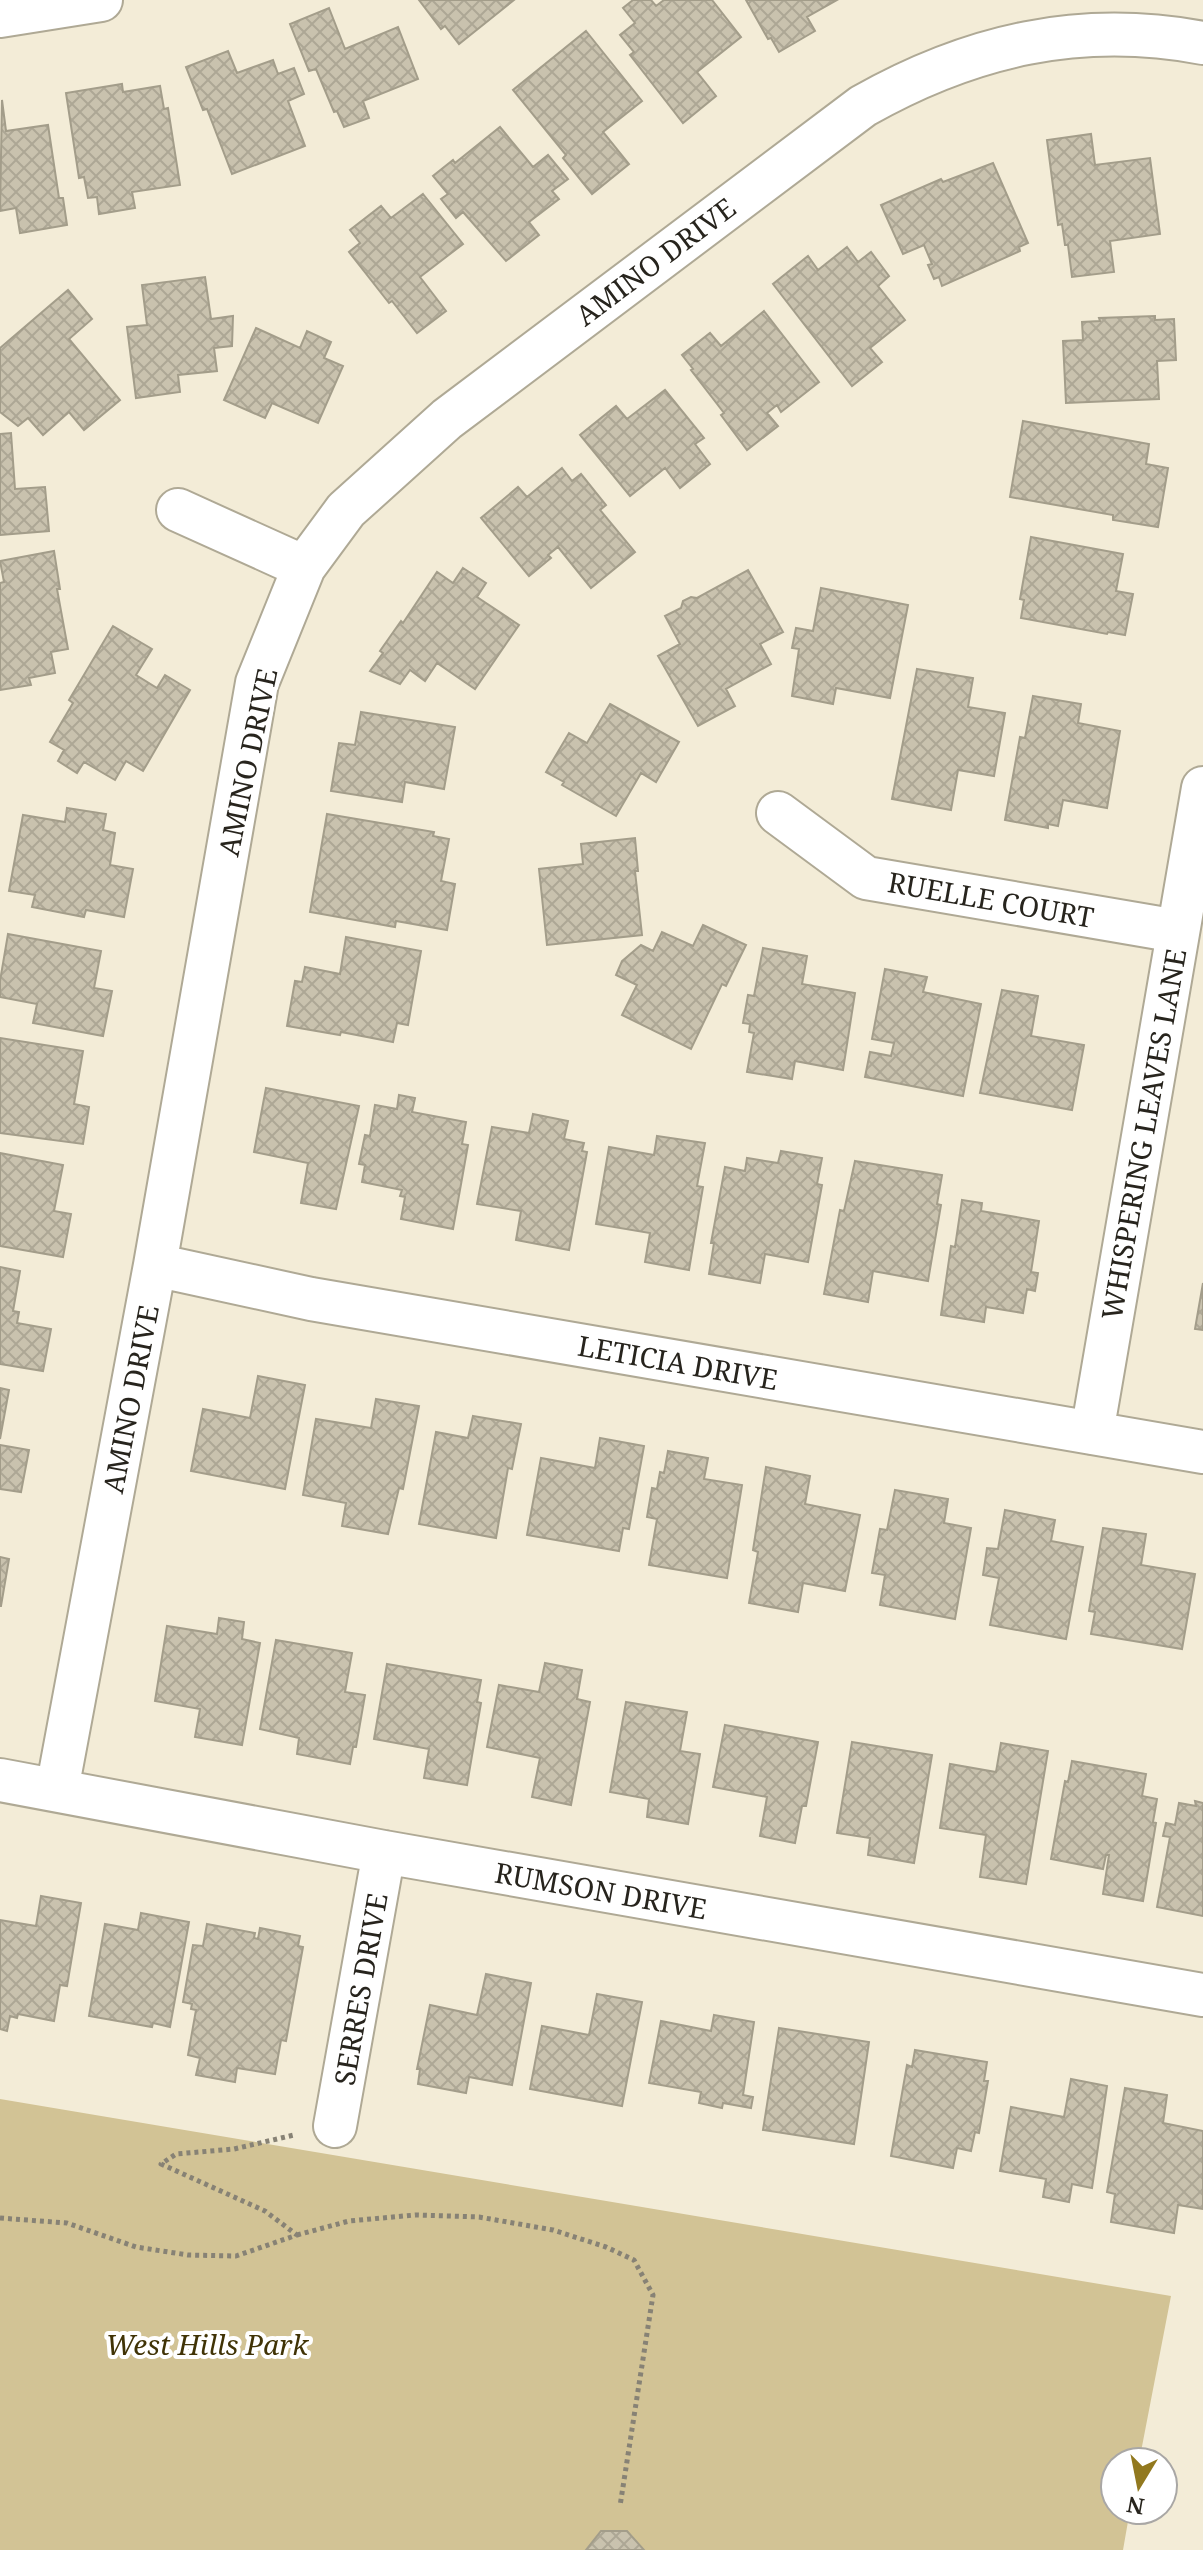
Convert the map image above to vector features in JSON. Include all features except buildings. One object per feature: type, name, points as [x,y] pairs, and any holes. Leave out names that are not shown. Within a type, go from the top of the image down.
[{"type":"street","points":[[0,16],[101,0]]},
{"type":"street","name":"AMINO DRIVE","points":[[57,1790],[155,1265],[257,683],[304,567],[346,510],[447,419],[863,106],[946,64],[1036,40],[1129,34],[1203,43]]},
{"type":"street","points":[[178,510],[304,567]]},
{"type":"street","name":"WHISPERING LEAVES LANE","points":[[1092,1433],[1203,788]]},
{"type":"street","name":"RUELLE COURT","points":[[778,813],[866,878],[1177,931]]},
{"type":"street","name":"LETICIA DRIVE","points":[[155,1265],[311,1299],[1203,1452]]},
{"type":"street","name":"RUMSON DRIVE","points":[[0,1780],[384,1852],[1203,1995]]},
{"type":"street","name":"SERRES DRIVE","points":[[318,2130],[384,1852]]},
{"type":"path","points":[[297,2235],[265,2211],[227,2191],[161,2164],[176,2154],[234,2149],[318,2130]]},
{"type":"path","points":[[0,2218],[67,2223],[136,2247],[188,2255],[236,2256],[349,2221],[415,2215],[479,2217],[553,2230],[606,2247],[634,2260],[653,2295],[620,2506]]},
{"type":"green space","name":"West Hills Park","points":[[0,2099],[1171,2296],[1142,2446],[1099,2446],[1099,2526],[1127,2526],[1123,2550],[0,2550]]}]
